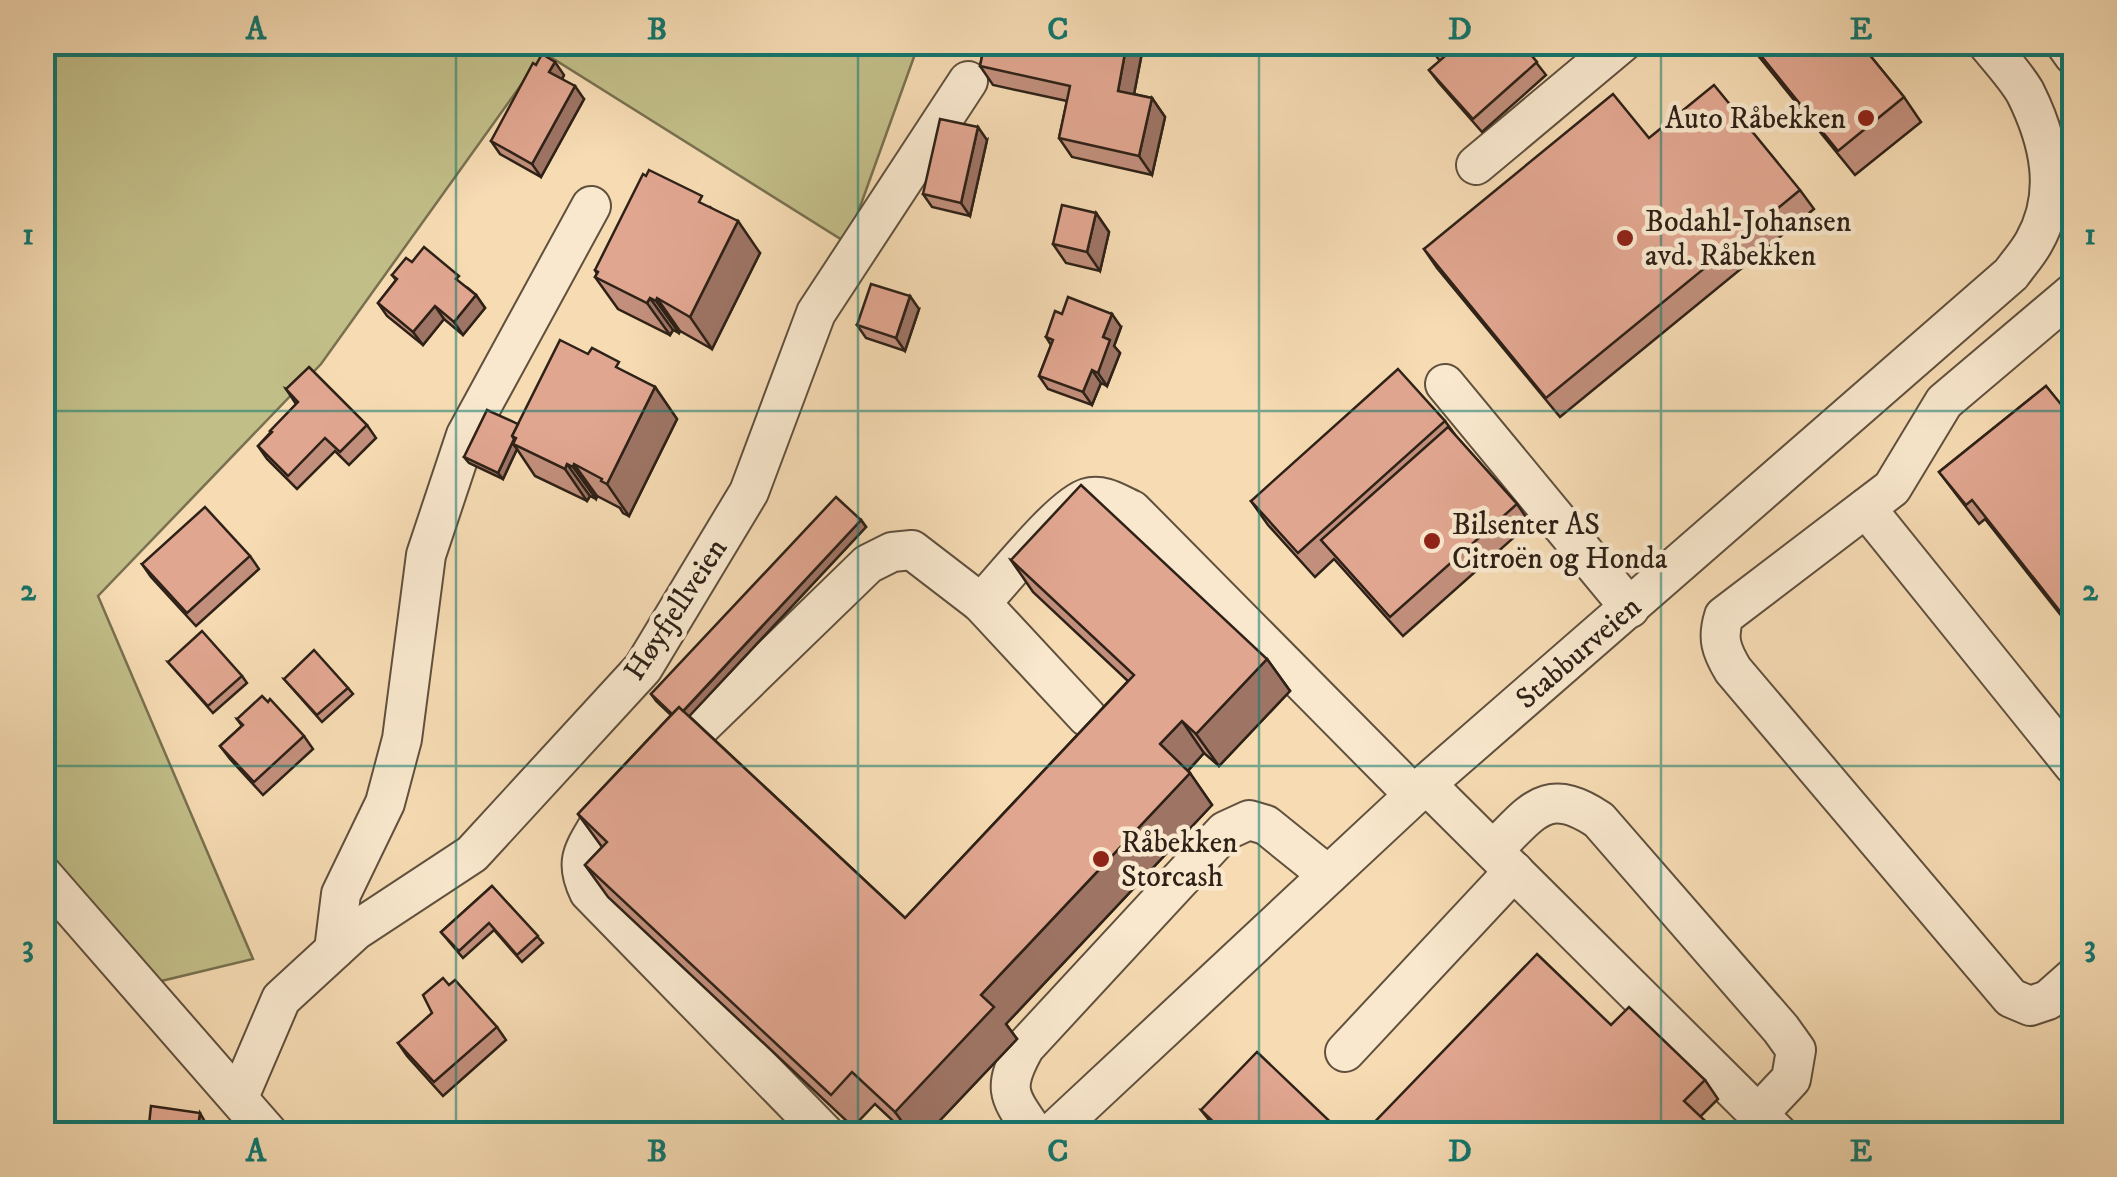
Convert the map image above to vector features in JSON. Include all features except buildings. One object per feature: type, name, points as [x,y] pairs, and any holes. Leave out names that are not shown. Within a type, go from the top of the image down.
[{"type":"street","points":[[1476,165],[1623,42]]},
{"type":"street","name":"Stabburveien","points":[[1051,1134],[1420,789],[2011,274],[2034,242],[2064,179],[2024,90],[1986,42]]},
{"type":"street","points":[[2064,42],[2074,56]]},
{"type":"street","name":"Høyfjellveien","points":[[239,1096],[281,999],[355,931],[472,854],[643,668],[748,492],[816,313],[968,81]]},
{"type":"street","points":[[334,950],[341,894],[386,803],[402,739],[426,555],[466,436],[590,206]]},
{"type":"street","points":[[2074,292],[1944,402],[1892,488],[1724,616],[1719,633],[1721,650],[1733,670],[2011,998],[2030,1006],[2048,1000],[2074,978]]},
{"type":"street","points":[[1911,360],[1944,402]]},
{"type":"street","points":[[1445,384],[1630,608]]},
{"type":"street","points":[[981,603],[1070,508],[1089,497],[1107,498],[1132,510],[1420,789],[1504,860],[1768,1124],[1791,1080],[1796,1050],[1599,820],[1575,804],[1550,802],[1536,809],[1504,860],[1345,1052]]},
{"type":"street","points":[[1866,508],[2074,766]]},
{"type":"street","points":[[825,1134],[589,892],[580,874],[582,854],[598,826],[868,564],[892,552],[912,550],[981,603],[1087,717]]},
{"type":"street","points":[[1035,1134],[1012,1099],[1010,1074],[1025,1048],[1225,831],[1249,820],[1266,825],[1328,875]]},
{"type":"street","points":[[42,874],[269,1134]]},
{"type":"shaded area","points":[[42,43],[919,43],[847,243],[544,53],[321,364],[98,596],[253,959],[157,982],[43,855]]},
{"type":"place","name":"Auto Råbekken","points":[[1866,118]]},
{"type":"place","name":"Bodahl-Johansen avd. Råbekken","points":[[1625,238]]},
{"type":"place","name":"Bilsenter AS Citroën og Honda","points":[[1432,541]]},
{"type":"place","name":"Råbekken Storcash","points":[[1101,859]]}]
